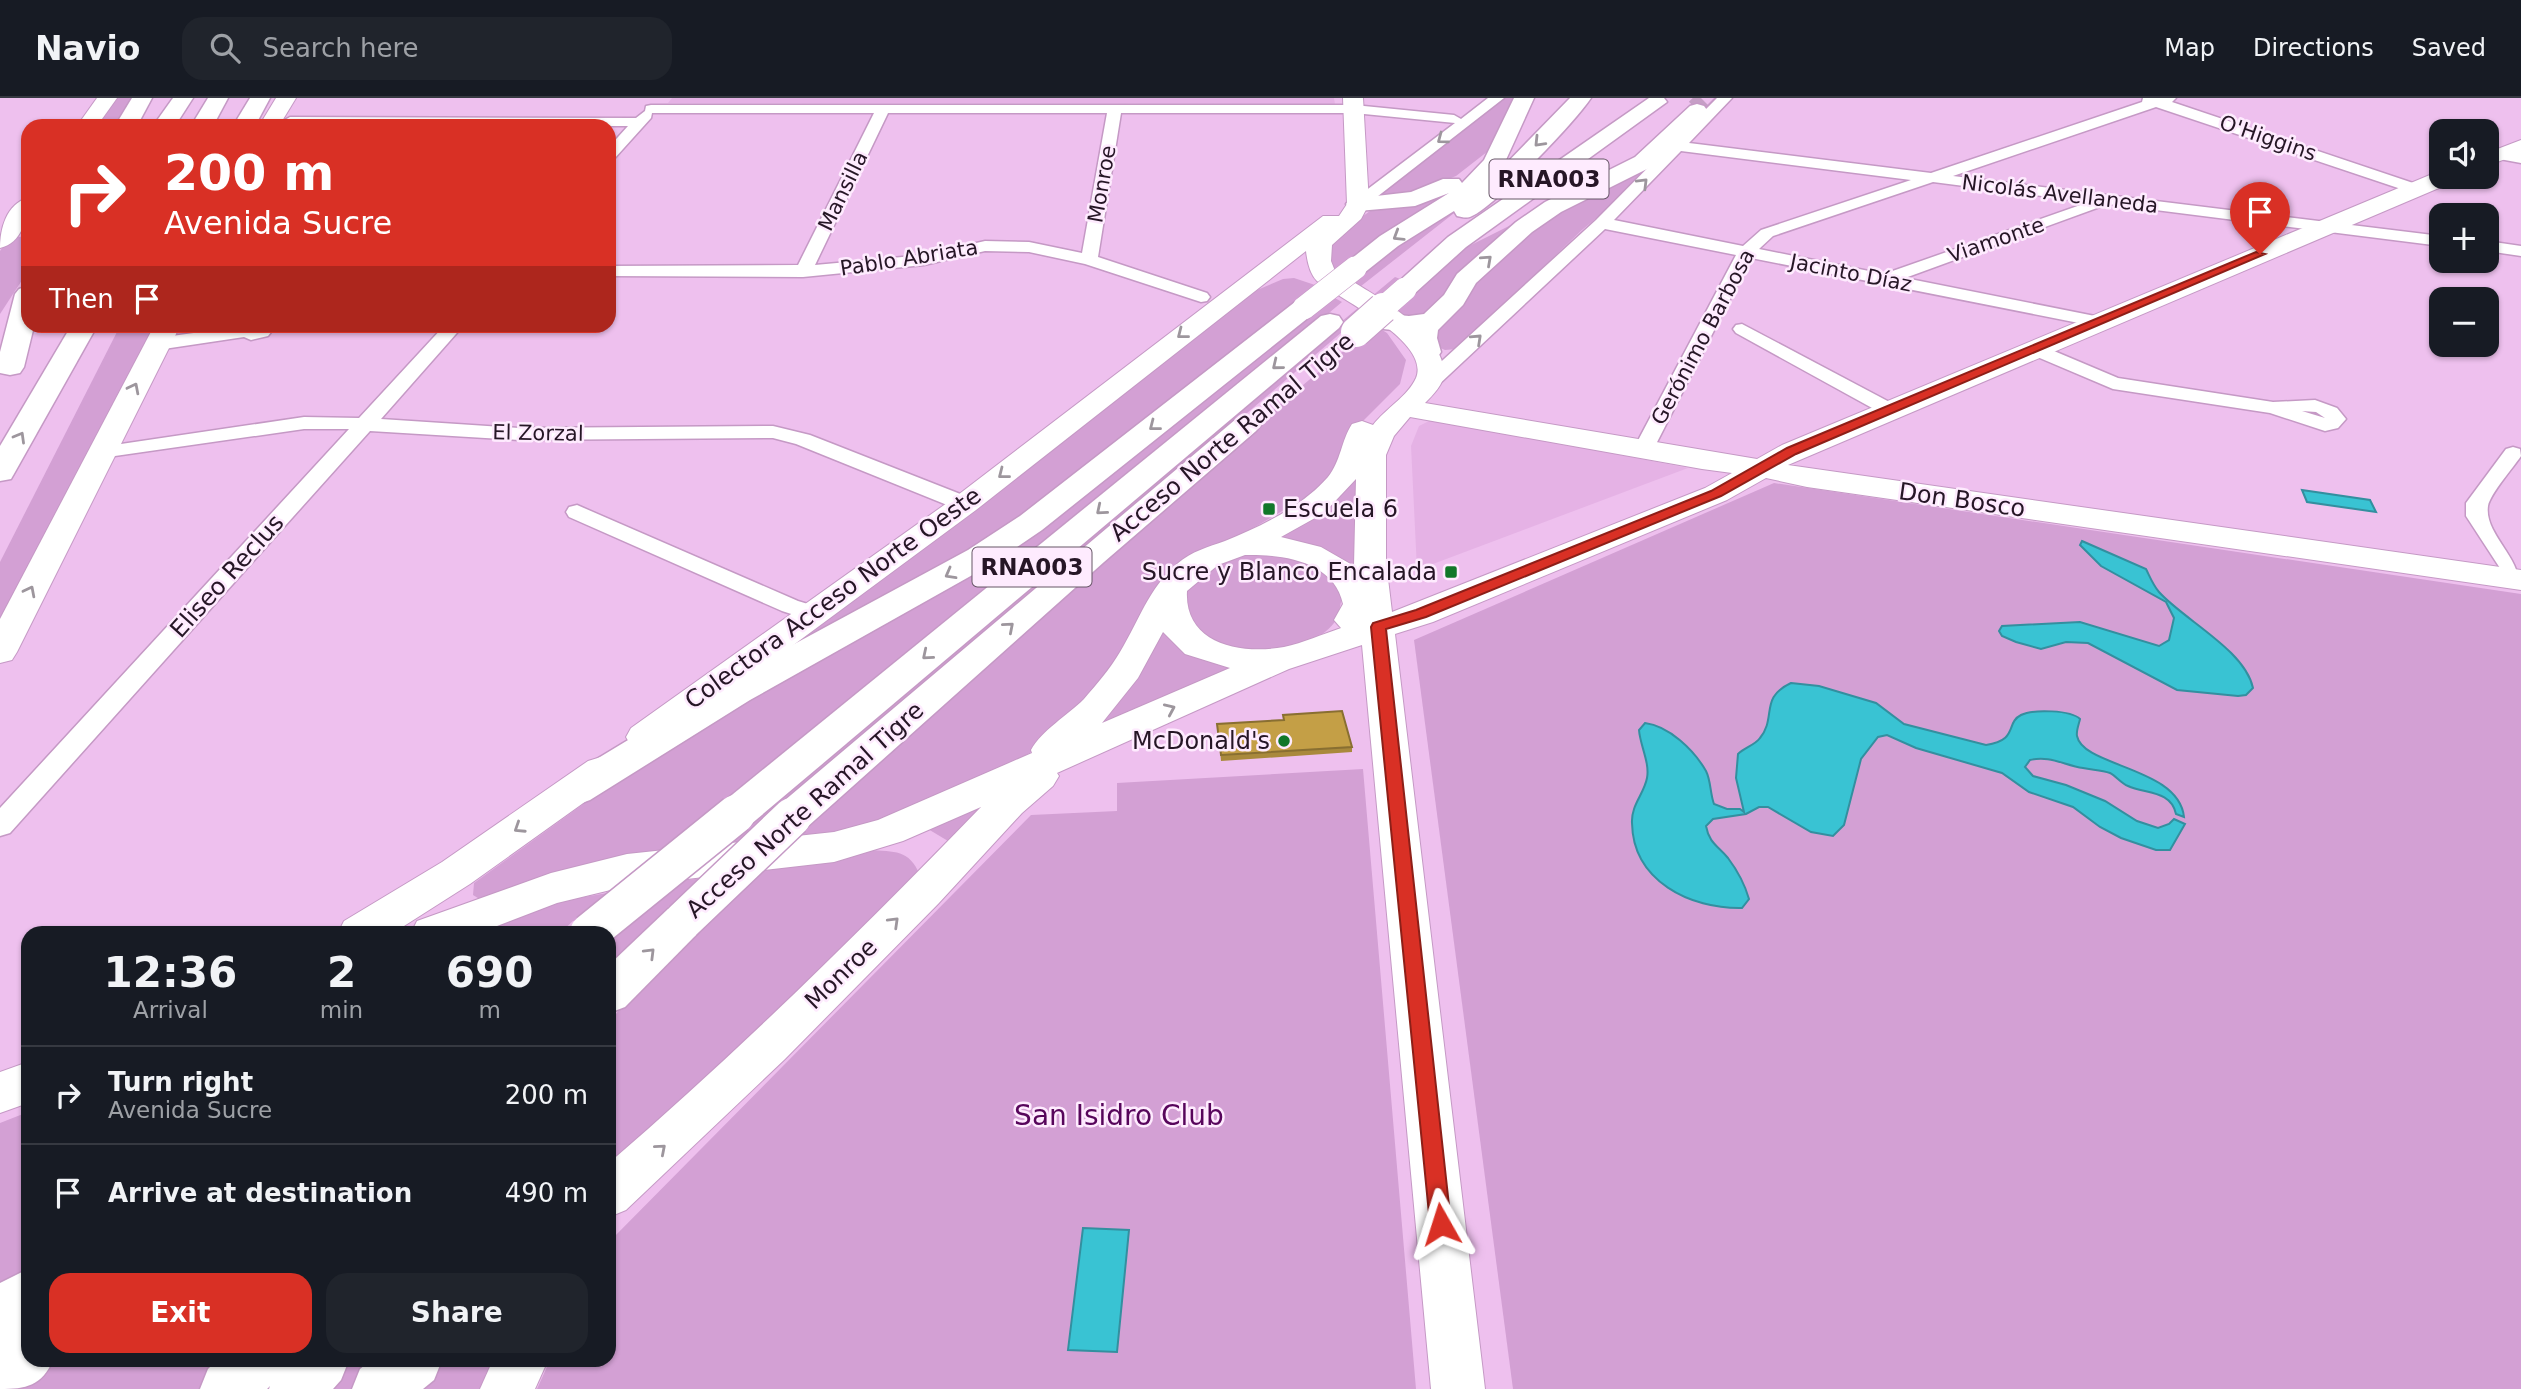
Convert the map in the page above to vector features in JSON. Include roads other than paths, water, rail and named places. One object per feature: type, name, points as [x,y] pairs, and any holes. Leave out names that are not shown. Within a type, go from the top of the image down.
[{"type":"highway","points":[[129,119],[142,98]]},
{"type":"highway","points":[[169,119],[183,98]]},
{"type":"highway","points":[[206,119],[218,98]]},
{"type":"highway","points":[[248,119],[260,98]]},
{"type":"highway","points":[[1352,321],[1355,268],[1389,241],[1451,203],[1489,171],[1524,98]]},
{"type":"highway","name":"Acceso Norte Ramal Tigre","points":[[616,988],[792,817],[1091,555],[1352,321],[1380,281],[1501,181],[1581,98]]},
{"type":"highway","name":"Acceso Norte Ramal Tigre","points":[[598,926],[1352,321],[1405,289],[1457,242],[1657,102]]},
{"type":"highway","points":[[1427,352],[1423,338],[1425,328],[1454,299],[1466,279],[1524,227],[1553,207],[1643,162],[1709,102]]},
{"type":"highway","points":[[1358,204],[1402,202],[1428,196],[1468,173],[1503,145]]},
{"type":"highway","points":[[5,374],[21,318]]},
{"type":"highway","points":[[576,790],[737,691],[980,557],[1352,321],[1432,321]]},
{"type":"highway","points":[[5,374],[32,333]]},
{"type":"highway","points":[[0,471],[80,333]]},
{"type":"highway","points":[[39,402],[100,333]]},
{"type":"highway","points":[[0,1314],[21,1300]]},
{"type":"highway","points":[[0,1373],[21,1358]]},
{"type":"highway","points":[[228,1389],[249,1367]]},
{"type":"highway","points":[[297,1389],[315,1367]]},
{"type":"highway","points":[[380,1389],[406,1367]]},
{"type":"main road","points":[[92,119],[107,98]]},
{"type":"main road","points":[[273,119],[286,98]]},
{"type":"main road","points":[[994,783],[1057,745],[1106,697],[1136,654],[1160,604],[1183,573],[1198,562],[1237,547],[1309,509],[1330,493],[1350,469],[1361,431],[1402,385],[1408,371],[1408,355],[1402,345],[1352,321],[1307,264],[1319,244],[1356,214],[1358,204],[1354,104]]},
{"type":"main road","points":[[2499,155],[2521,146]]},
{"type":"main road","points":[[1357,177],[1373,180],[1389,178]]},
{"type":"main road","points":[[1237,547],[1297,550],[1335,567],[1368,595],[1421,614],[1716,494],[1791,451],[2429,184]]},
{"type":"main road","name":"Colectora Acceso Norte Oeste","points":[[370,926],[456,873],[576,790],[673,714],[965,504],[1259,276],[1307,264],[1345,211],[1358,204]]},
{"type":"main road","points":[[0,241],[21,214]]},
{"type":"main road","points":[[1352,321],[1427,352],[1430,361],[1427,385],[1382,429],[1375,440],[1371,455],[1368,595],[1458,1389]]},
{"type":"main road","points":[[0,652],[162,335]]},
{"type":"main road","name":"Don Bosco","points":[[1405,408],[1807,478],[2520,580]]},
{"type":"main road","points":[[1171,590],[1170,605],[1181,632],[1198,646],[1215,653],[1241,658],[1302,652]]},
{"type":"main road","points":[[450,926],[562,886],[627,870],[834,847],[890,831],[994,783],[1070,753],[1302,652],[1368,595]]},
{"type":"main road","name":"Monroe","points":[[616,1188],[676,1136],[934,882],[1012,799],[1070,753]]},
{"type":"main road","points":[[890,831],[929,846],[937,860],[934,882]]},
{"type":"main road","points":[[456,873],[455,891],[458,904],[474,909],[511,903]]},
{"type":"main road","points":[[0,1093],[21,1085]]},
{"type":"main road","points":[[507,1389],[518,1367]]},
{"type":"street","points":[[1358,204],[1497,98]]},
{"type":"street","name":"O'Higgins","points":[[2118,98],[2163,100],[2416,189]]},
{"type":"street","name":"Gerónimo Barbosa","points":[[1643,450],[1746,252],[1766,233],[2163,100]]},
{"type":"street","points":[[1427,385],[1602,223],[1679,146],[1709,102]]},
{"type":"street","points":[[616,148],[656,104],[883,109],[1115,109],[1354,104],[1454,119]]},
{"type":"street","name":"Mansilla","points":[[803,272],[883,109]]},
{"type":"street","name":"Monroe","points":[[1089,260],[1115,109]]},
{"type":"street","points":[[616,122],[640,122]]},
{"type":"street","name":"Nicolás Avellaneda","points":[[1679,146],[2429,239]]},
{"type":"street","points":[[2499,158],[2521,158]]},
{"type":"street","name":"Viamonte","points":[[1885,279],[2108,201]]},
{"type":"street","name":"Jacinto Díaz","points":[[1602,223],[2099,322]]},
{"type":"street","name":"Pablo Abriata","points":[[616,271],[803,272],[923,260],[985,246],[1029,247],[1089,260],[1201,297]]},
{"type":"street","points":[[2499,248],[2521,251]]},
{"type":"street","points":[[1742,328],[1890,410]]},
{"type":"street","points":[[162,335],[260,333]]},
{"type":"street","name":"Eliseo Reclus","points":[[0,827],[448,333]]},
{"type":"street","points":[[2035,349],[2113,383],[2273,408]]},
{"type":"street","name":"El Zorzal","points":[[101,452],[304,423],[519,434],[773,432],[803,439],[965,504]]},
{"type":"street","points":[[2513,453],[2477,503],[2477,516],[2520,580]]},
{"type":"street","points":[[577,512],[790,606],[813,613]]},
{"type":"tunnel","points":[[1697,110],[1705,102]]},
{"type":"place","name":"Escuela 6","points":[[1269,509]]},
{"type":"place","name":"Sucre y Blanco Encalada","points":[[1451,572]]},
{"type":"place","name":"McDonald's","points":[[1284,741]]},
{"type":"park label","name":"San Isidro Club","points":[[1119,1115]]}]
